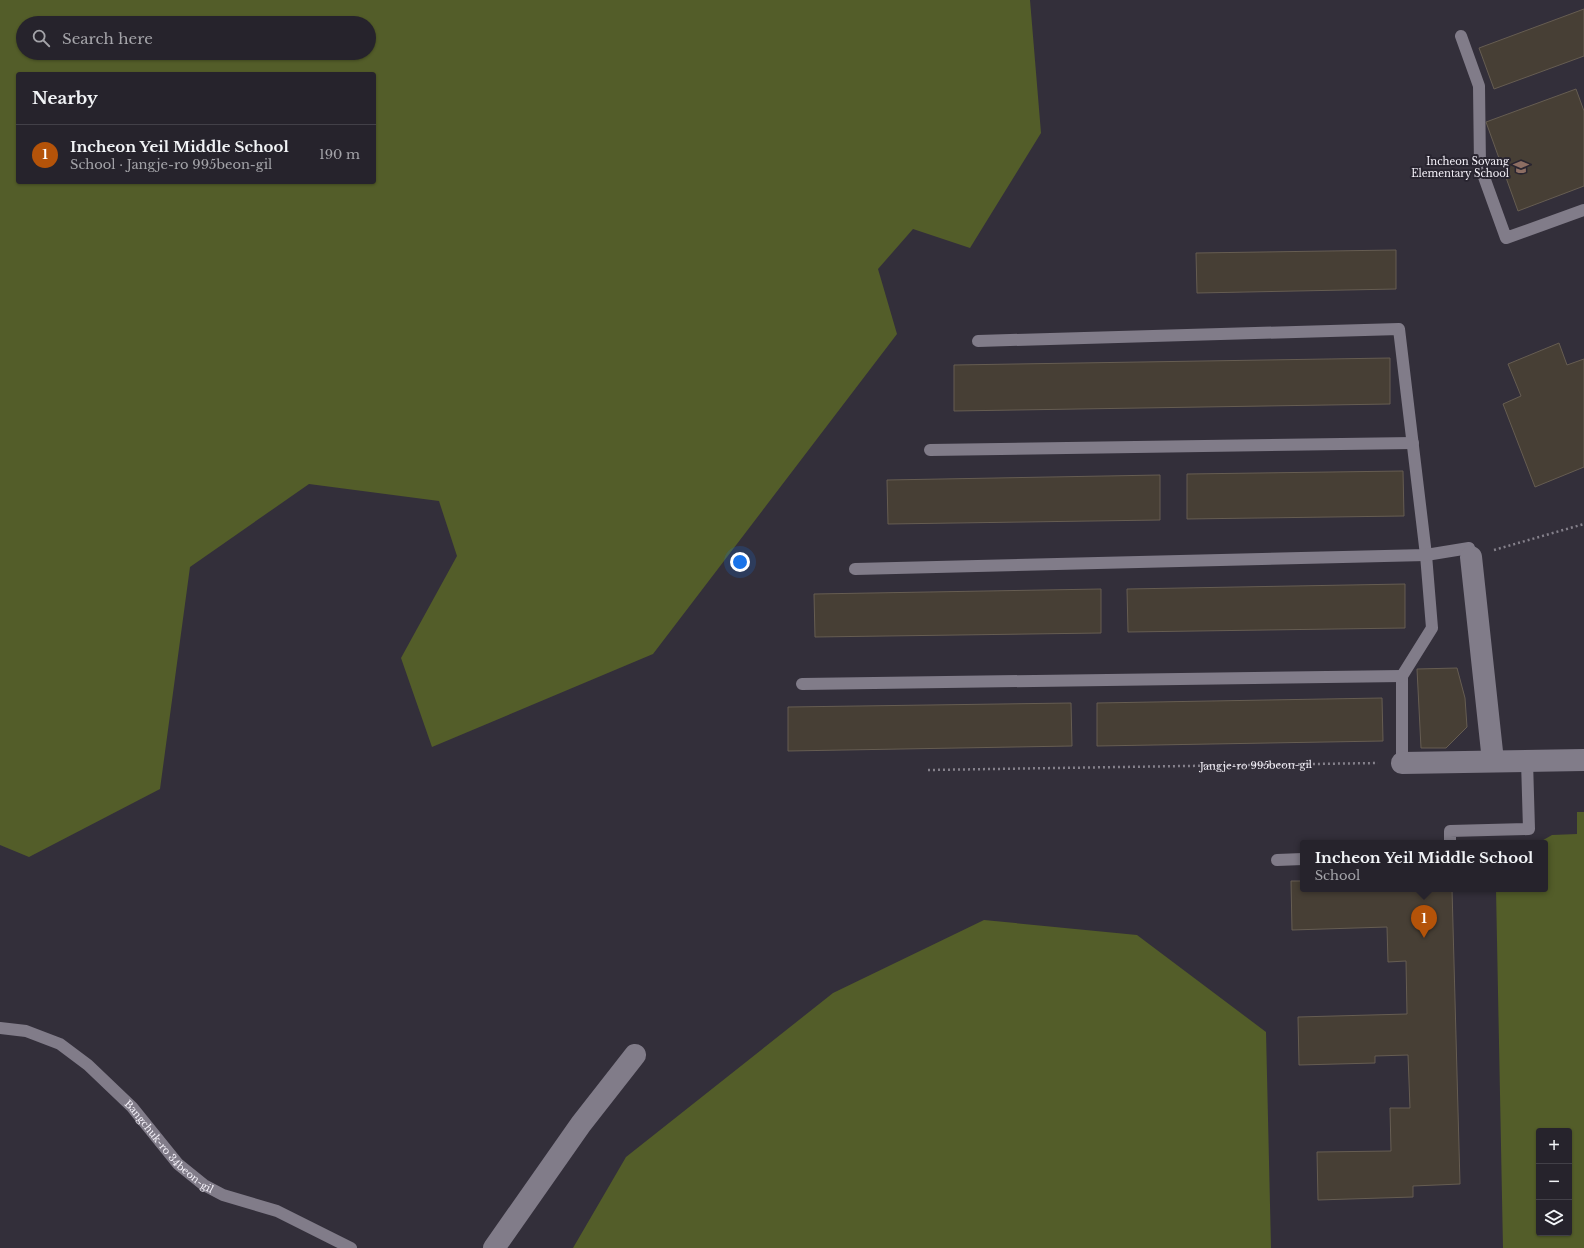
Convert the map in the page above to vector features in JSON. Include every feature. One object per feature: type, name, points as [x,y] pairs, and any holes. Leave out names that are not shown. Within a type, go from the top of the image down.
[{"type":"street","points":[[1471,557],[1493,761]]},
{"type":"street","points":[[1402,763],[1584,760]]},
{"type":"street","points":[[494,1248],[581,1124],[635,1055]]},
{"type":"lane","points":[[1461,36],[1479,86],[1480,166],[1506,238],[1584,210]]},
{"type":"lane","points":[[978,341],[1399,329],[1426,555],[1432,628],[1402,676],[1402,763]]},
{"type":"lane","points":[[930,450],[1413,443]]},
{"type":"lane","points":[[855,569],[1426,555],[1469,548],[1471,557]]},
{"type":"lane","points":[[802,684],[1402,676]]},
{"type":"lane","points":[[1450,840],[1450,831],[1529,829],[1527,761]]},
{"type":"lane","points":[[1277,860],[1300,859]]},
{"type":"lane","name":"Bangchuk-ro 34beon-gil","points":[[0,1028],[26,1031],[60,1044],[88,1065],[132,1106],[178,1164],[204,1185],[223,1195],[277,1211],[351,1248]]},
{"type":"path","points":[[1471,557],[1584,524]]},
{"type":"path","name":"Jangje-ro 995beon-gil","points":[[928,770],[1402,763]]},
{"type":"green space","points":[[0,0],[1030,0],[1041,133],[970,248],[913,229],[878,269],[897,334],[653,654],[432,747],[401,658],[457,556],[439,501],[309,484],[190,567],[160,789],[29,857],[0,845]]},
{"type":"green space","points":[[1577,812],[1584,812],[1584,1248],[1503,1248],[1496,892],[1548,892],[1548,840],[1543,840],[1552,835],[1577,834]]},
{"type":"green space","points":[[984,920],[1137,935],[1266,1032],[1271,1248],[573,1248],[626,1157],[833,993]]},
{"type":"building","points":[[1584,9],[1584,56],[1494,89],[1479,48]]},
{"type":"building","points":[[1576,89],[1584,111],[1584,186],[1518,211],[1486,122]]},
{"type":"building","points":[[1396,250],[1396,289],[1197,293],[1196,253]]},
{"type":"building","points":[[1559,343],[1567,365],[1584,359],[1584,467],[1535,487],[1503,404],[1521,396],[1508,364]]},
{"type":"building","points":[[1390,358],[1390,404],[954,411],[954,365]]},
{"type":"building","points":[[1403,471],[1404,516],[1187,519],[1187,474]]},
{"type":"building","points":[[1160,475],[1160,520],[888,524],[887,480]]},
{"type":"building","points":[[1405,584],[1405,628],[1128,632],[1127,589]]},
{"type":"building","points":[[1101,589],[1101,633],[815,637],[814,594]]},
{"type":"building","points":[[1457,668],[1465,698],[1467,727],[1446,748],[1421,748],[1417,669]]},
{"type":"building","points":[[1382,698],[1383,741],[1097,746],[1097,703]]},
{"type":"building","points":[[1071,703],[1072,746],[788,751],[788,707]]},
{"type":"building","points":[[1291,881],[1300,881],[1300,892],[1452,892],[1460,1184],[1413,1186],[1413,1197],[1318,1200],[1317,1152],[1391,1151],[1390,1108],[1410,1108],[1408,1055],[1375,1056],[1375,1063],[1299,1065],[1298,1017],[1407,1014],[1406,961],[1388,962],[1387,927],[1292,930]]},
{"type":"place","name":"Incheon Soyang Elementary School","points":[[1521,167]]},
{"type":"place","name":"Incheon Yeil Middle School","points":[[1424,938]]}]
